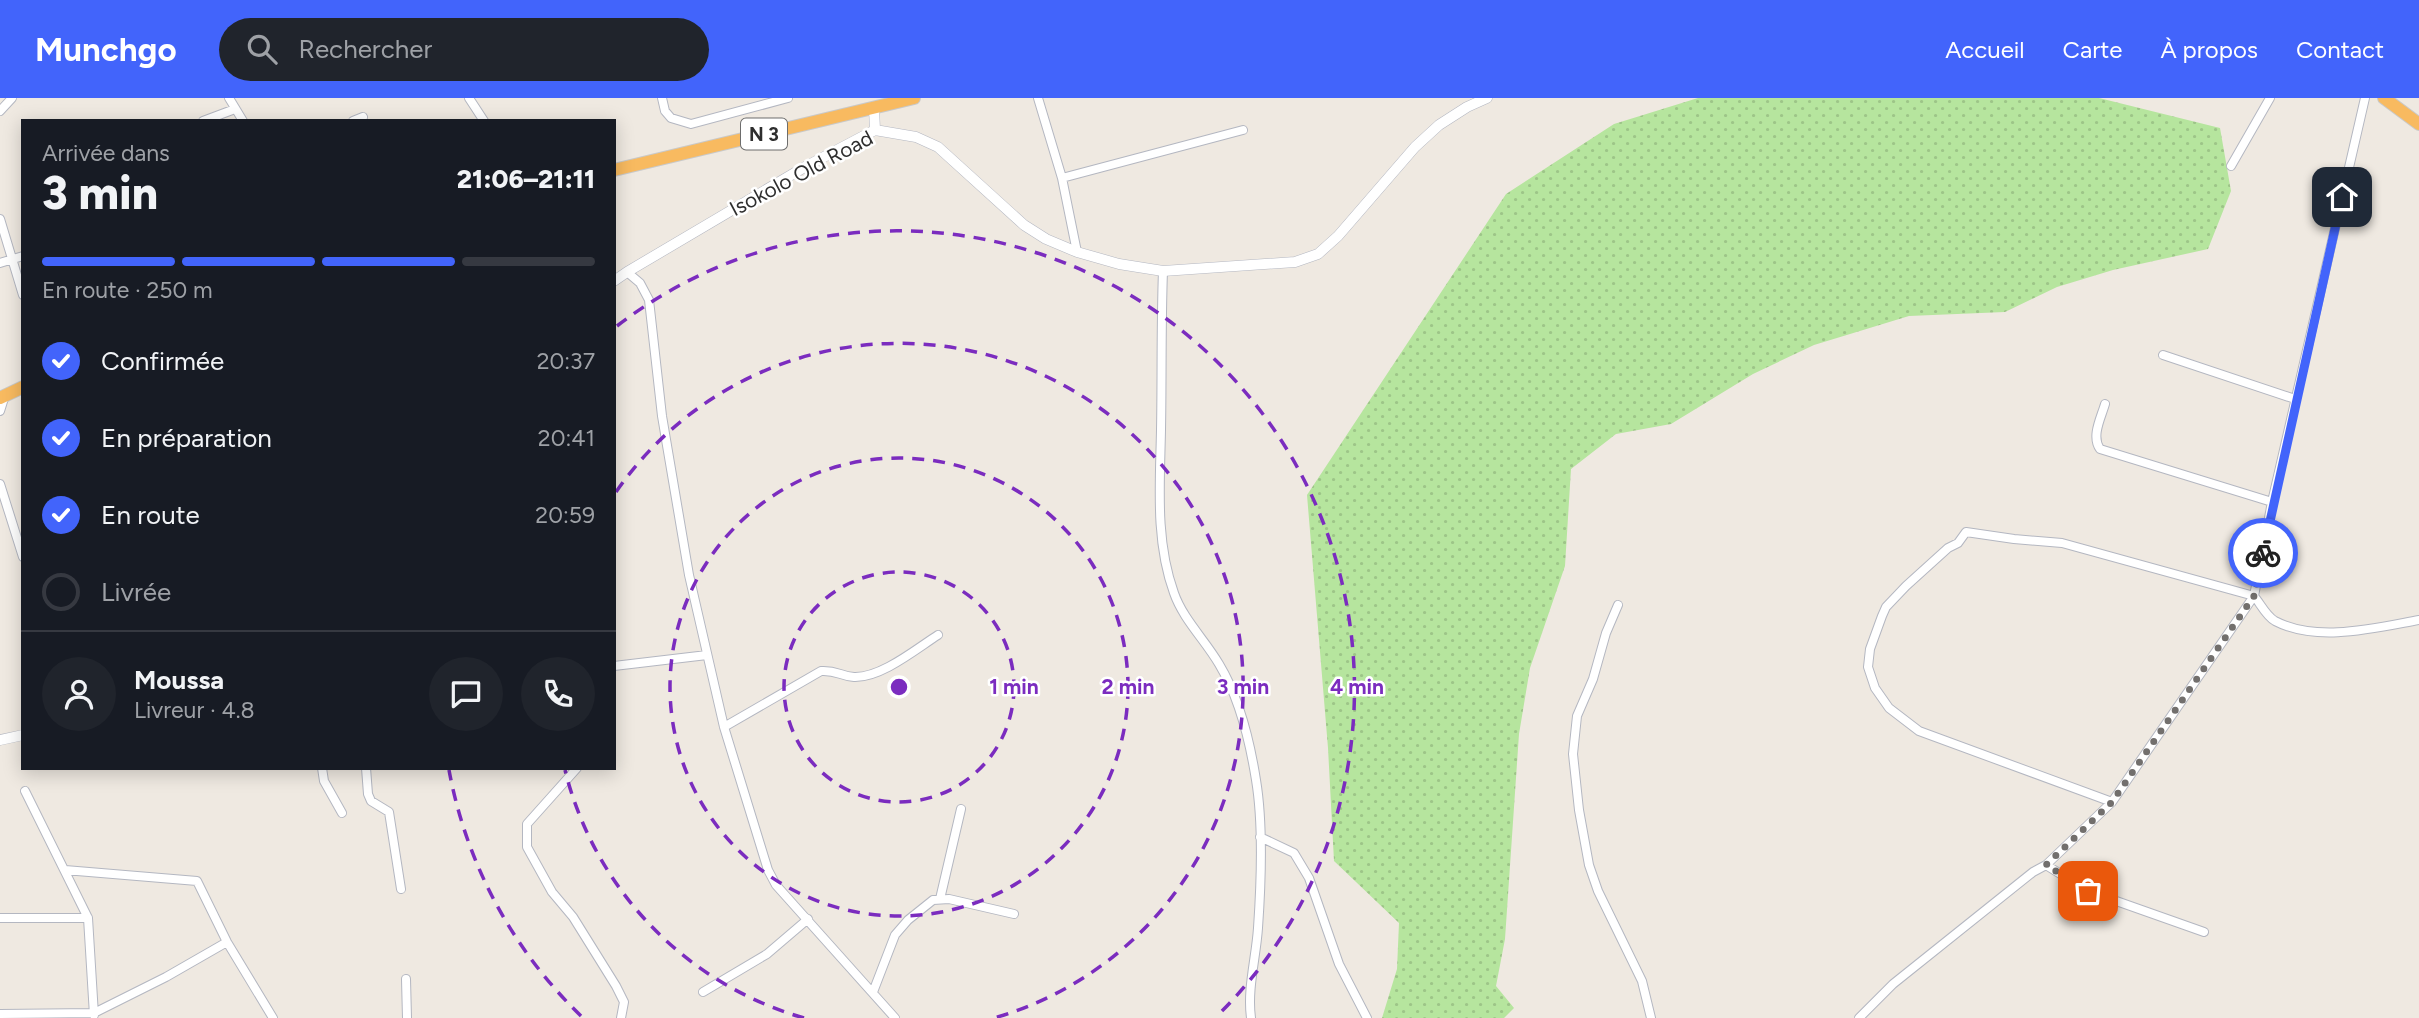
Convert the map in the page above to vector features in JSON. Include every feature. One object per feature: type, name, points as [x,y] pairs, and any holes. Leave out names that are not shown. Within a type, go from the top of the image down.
[{"type":"highway","name":"N 3","points":[[616,169],[865,106],[914,98]]},
{"type":"highway","points":[[2384,98],[2419,124]]},
{"type":"highway","points":[[3,397],[21,388]]},
{"type":"street","points":[[0,111],[12,98]]},
{"type":"street","points":[[229,98],[242,119]]},
{"type":"street","points":[[469,98],[483,119]]},
{"type":"street","points":[[662,98],[665,111],[671,118],[691,124],[788,98]]},
{"type":"street","points":[[1038,98],[1062,178],[1077,252]]},
{"type":"street","name":"Isokolo Old Road","points":[[616,280],[803,168],[875,130],[916,137],[938,147],[1024,225],[1046,239],[1077,252],[1119,264],[1163,271],[1295,262],[1318,254],[1338,236],[1415,147],[1440,125],[1467,107],[1487,98]]},
{"type":"street","points":[[2231,166],[2270,98]]},
{"type":"street","points":[[1859,1018],[1905,974],[2033,872],[2046,865],[2112,802],[2254,596],[2272,502],[2365,98]]},
{"type":"street","points":[[865,106],[875,130]]},
{"type":"street","points":[[208,119],[235,109]]},
{"type":"street","points":[[358,119],[363,117]]},
{"type":"street","points":[[1062,178],[1243,130]]},
{"type":"street","points":[[0,219],[21,289]]},
{"type":"street","points":[[0,263],[21,257]]},
{"type":"street","points":[[1163,271],[1160,465],[1162,539],[1174,593],[1181,608],[1221,667],[1237,706],[1256,782],[1260,837],[1258,927],[1251,990],[1251,1018]]},
{"type":"street","points":[[627,272],[640,283],[649,299],[667,453],[690,575],[724,727],[772,878],[895,1018]]},
{"type":"street","points":[[2163,355],[2295,399]]},
{"type":"street","points":[[0,411],[3,397]]},
{"type":"street","points":[[2105,404],[2096,433],[2100,449],[2272,502]]},
{"type":"street","points":[[0,484],[21,551]]},
{"type":"street","points":[[2112,802],[1919,732],[1889,708],[1875,688],[1868,667],[1870,649],[1886,607],[1948,548],[1958,543],[1966,532],[2062,543],[2254,596],[2272,620],[2307,631],[2376,627],[2419,620]]},
{"type":"street","points":[[1618,605],[1606,633],[1593,679],[1577,716],[1573,754],[1578,810],[1589,865],[1598,891],[1642,981],[1651,1018]]},
{"type":"street","points":[[724,727],[821,671],[834,670],[845,676],[856,677],[875,674],[938,635]]},
{"type":"street","points":[[616,666],[707,655]]},
{"type":"street","points":[[0,740],[21,735]]},
{"type":"street","points":[[322,770],[324,781],[342,813]]},
{"type":"street","points":[[366,770],[371,800],[389,812],[401,889]]},
{"type":"street","points":[[575,770],[527,824],[527,847],[552,892],[573,917],[616,986],[624,1002],[621,1018]]},
{"type":"street","points":[[25,791],[88,918],[94,1016]]},
{"type":"street","points":[[940,899],[961,809]]},
{"type":"street","points":[[1260,837],[1294,853],[1309,878],[1339,964],[1367,1018]]},
{"type":"street","points":[[2046,865],[2088,891],[2204,932]]},
{"type":"street","points":[[65,870],[197,881],[227,942],[273,1018]]},
{"type":"street","points":[[873,992],[895,934],[926,905],[940,899],[949,899],[1014,914]]},
{"type":"street","points":[[0,918],[88,918]]},
{"type":"street","points":[[703,992],[767,954],[808,919]]},
{"type":"street","points":[[0,1014],[94,1016],[227,942]]},
{"type":"street","points":[[406,979],[407,1018]]},
{"type":"green space","points":[[1698,98],[2099,98],[2220,128],[2231,191],[2208,249],[2113,270],[2057,287],[2005,312],[1909,316],[1814,345],[1753,374],[1671,424],[1616,434],[1571,469],[1565,566],[1530,668],[1519,734],[1505,939],[1496,986],[1514,1008],[1504,1018],[1382,1018],[1397,969],[1399,923],[1334,861],[1328,748],[1307,495],[1506,194],[1614,124]]},
{"type":"way so far","points":[[2088,891],[2046,865],[2112,802],[2254,596],[2263,553]]},
{"type":"route","points":[[2263,553],[2272,502],[2342,197]]}]
